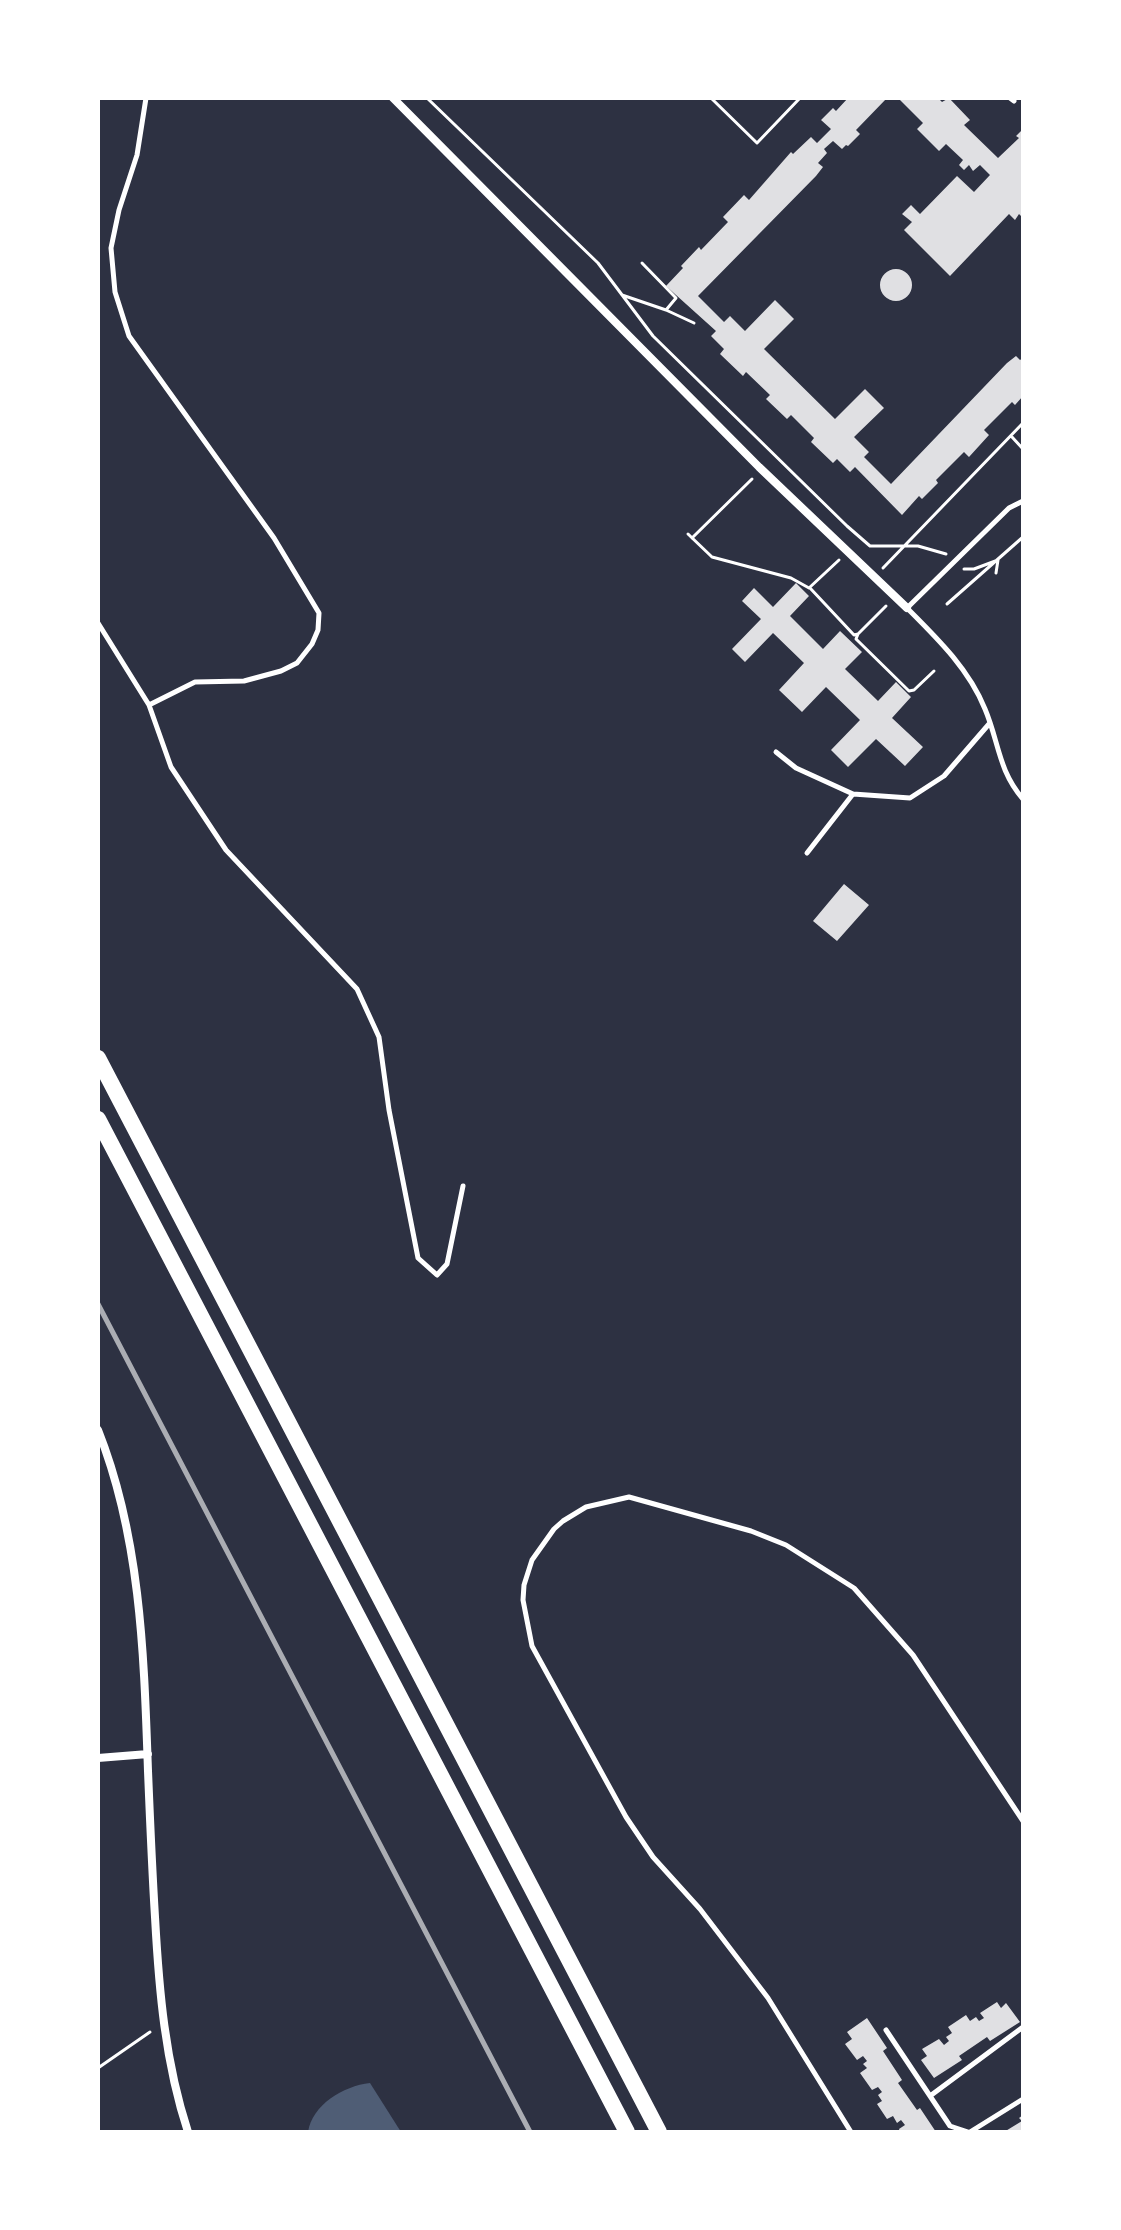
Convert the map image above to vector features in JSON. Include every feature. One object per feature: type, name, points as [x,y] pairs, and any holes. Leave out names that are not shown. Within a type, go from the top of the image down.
[{"type":"main road","points":[[98,1058],[659,2132]]},
{"type":"main road","points":[[98,1119],[627,2132]]},
{"type":"street","points":[[393,98],[703,412],[907,608]]},
{"type":"street","points":[[98,1430],[121,1504],[144,1644],[161,2001],[168,2058],[188,2132]]},
{"type":"street","points":[[98,1758],[148,1754]]},
{"type":"lane","points":[[146,98],[137,155],[119,210],[111,248],[115,292],[124,322],[129,336],[274,538],[319,613],[318,630],[312,644],[297,663],[281,671],[244,681],[195,682],[149,705]]},
{"type":"lane","points":[[1023,501],[1009,508],[907,608],[947,648],[975,688],[990,723],[1000,761],[1012,786],[1023,799]]},
{"type":"lane","points":[[98,623],[149,705],[171,767],[226,850],[357,989],[379,1037],[389,1110],[418,1258],[437,1275],[447,1264],[463,1186]]},
{"type":"lane","points":[[776,752],[796,768],[853,794],[910,798],[944,776],[990,723]]},
{"type":"lane","points":[[807,853],[853,794]]},
{"type":"lane","points":[[851,2132],[768,1998],[700,1909],[653,1857],[618,1803],[532,1646],[523,1600],[532,1560],[563,1521],[586,1507],[629,1497],[751,1531],[786,1545],[854,1588],[913,1655],[1023,1821]]},
{"type":"lane","points":[[930,2096],[1023,2027]]},
{"type":"lane","points":[[886,2030],[950,2126],[969,2132],[1023,2099]]},
{"type":"path","points":[[427,98],[609,274],[666,350],[847,526],[870,546],[926,547],[957,560]]},
{"type":"path","points":[[711,98],[757,143],[800,98]]},
{"type":"path","points":[[642,263],[676,298],[666,310]]},
{"type":"path","points":[[622,295],[694,323]]},
{"type":"path","points":[[874,577],[1023,423]]},
{"type":"path","points":[[1010,436],[1023,449]]},
{"type":"path","points":[[692,538],[752,479]]},
{"type":"path","points":[[688,534],[712,557],[791,578],[810,588],[851,632],[858,634]]},
{"type":"path","points":[[947,604],[1023,537]]},
{"type":"path","points":[[810,588],[848,552]]},
{"type":"path","points":[[948,568],[974,569],[998,560]]},
{"type":"path","points":[[996,573],[998,560]]},
{"type":"path","points":[[895,597],[856,639],[909,691],[934,671]]},
{"type":"path","points":[[98,2068],[150,2032]]},
{"type":"water","points":[[370,2083],[401,2132],[308,2132],[316,2113],[330,2098],[349,2088]]},
{"type":"building","points":[[848,98],[887,98],[856,130],[860,134],[848,146],[842,149],[833,141],[824,149],[827,153],[818,163],[823,167],[816,176],[698,296],[724,322],[730,316],[745,331],[775,300],[794,319],[764,349],[835,419],[865,389],[884,408],[854,437],[869,452],[864,457],[891,484],[1007,363],[1016,356],[1020,360],[1023,358],[1023,396],[1015,405],[1012,402],[984,430],[989,435],[969,457],[964,452],[936,480],[938,483],[922,499],[919,496],[902,515],[855,467],[850,472],[837,459],[833,463],[811,442],[814,438],[791,415],[787,419],[766,399],[770,395],[746,372],[743,376],[720,354],[724,349],[711,336],[716,331],[666,286],[699,247],[701,250],[728,222],[723,217],[744,195],[749,200],[791,152],[793,154],[811,137],[817,143],[831,129],[821,120],[833,108],[836,111]]},
{"type":"building","points":[[898,98],[938,98],[942,102],[949,98],[970,120],[964,125],[998,158],[1019,138],[1016,136],[1023,129],[1023,218],[1019,214],[1015,220],[1009,214],[950,276],[904,230],[912,222],[902,214],[911,205],[920,214],[957,176],[974,192],[990,175],[980,165],[973,171],[969,165],[964,170],[959,165],[963,160],[946,144],[939,151],[917,129],[923,123]]},
{"type":"building","points":[[896,269],[907,274],[912,285],[907,296],[896,301],[885,296],[880,285],[885,274]]},
{"type":"building","points":[[796,583],[809,596],[790,616],[823,649],[840,631],[862,652],[845,669],[878,701],[896,682],[911,697],[892,718],[923,747],[905,766],[876,739],[848,767],[831,750],[860,720],[826,687],[802,712],[779,690],[804,663],[773,633],[745,662],[732,649],[761,619],[742,601],[754,588],[773,607]]},
{"type":"building","points":[[844,884],[869,905],[837,941],[813,921]]},
{"type":"building","points":[[997,2002],[1001,2008],[1006,2003],[1020,2022],[990,2041],[987,2037],[959,2056],[962,2060],[934,2078],[921,2060],[927,2056],[922,2049],[939,2039],[944,2045],[949,2041],[946,2037],[952,2033],[948,2027],[966,2015],[970,2021],[976,2017],[979,2021],[984,2018],[980,2013]]},
{"type":"building","points":[[867,2018],[887,2048],[883,2051],[902,2080],[898,2083],[936,2132],[900,2132],[899,2129],[905,2125],[901,2120],[897,2123],[893,2116],[887,2119],[877,2104],[882,2101],[878,2095],[882,2092],[878,2087],[872,2090],[860,2073],[867,2068],[863,2064],[867,2061],[863,2056],[857,2060],[845,2044],[852,2039],[847,2032]]},
{"type":"building","points":[[1023,2115],[1023,2132],[1004,2132],[1022,2121],[1019,2118]]},
{"type":"railway","points":[[98,1304],[530,2132]]}]
